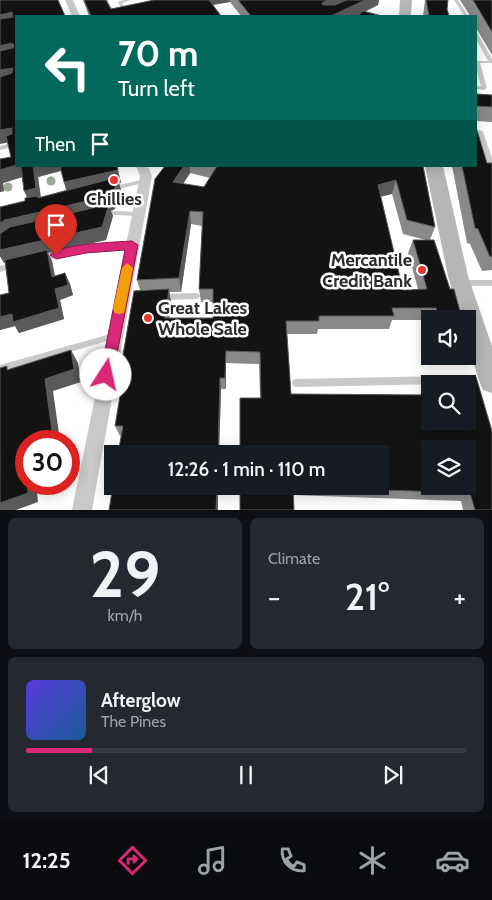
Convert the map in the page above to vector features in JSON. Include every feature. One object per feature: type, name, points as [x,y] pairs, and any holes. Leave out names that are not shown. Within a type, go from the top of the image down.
[{"type":"main road","points":[[405,15],[406,0]]},
{"type":"main road","points":[[434,167],[460,283],[488,380]]},
{"type":"street","points":[[69,0],[76,15]]},
{"type":"street","points":[[82,510],[114,336],[126,298],[132,245],[146,172]]},
{"type":"lane","points":[[129,0],[120,2],[124,8],[137,10]]},
{"type":"lane","points":[[456,0],[465,15]]},
{"type":"lane","points":[[477,36],[490,62],[477,62],[484,88],[477,87]]},
{"type":"lane","points":[[477,46],[483,46]]},
{"type":"lane","points":[[480,132],[492,166]]},
{"type":"lane","points":[[0,146],[15,142]]},
{"type":"lane","points":[[101,191],[146,172]]},
{"type":"lane","points":[[114,213],[138,214]]},
{"type":"lane","points":[[37,259],[86,248],[132,245]]},
{"type":"lane","points":[[0,269],[18,264]]},
{"type":"lane","points":[[460,283],[492,283]]},
{"type":"lane","points":[[150,297],[196,296]]},
{"type":"lane","points":[[0,369],[114,336]]},
{"type":"lane","points":[[296,383],[421,381]]},
{"type":"path","points":[[107,0],[114,15]]},
{"type":"building","points":[[0,0],[58,0],[65,15],[15,15],[15,165],[0,170],[0,159],[11,157],[6,136],[12,134],[12,128],[0,130],[0,77],[12,73],[13,68],[0,70],[0,51],[13,48],[14,45],[11,43],[0,46],[0,19],[13,17],[12,12],[0,15]]},
{"type":"building","points":[[84,0],[106,0],[111,9],[154,0],[209,0],[220,15],[91,15]]},
{"type":"building","points":[[238,0],[328,0],[322,3],[323,5],[335,5],[347,0],[365,0],[333,15],[250,15]]},
{"type":"building","points":[[426,0],[448,0],[449,15],[429,15]]},
{"type":"building","points":[[473,0],[492,0],[492,32]]},
{"type":"building","points":[[363,11],[378,15],[359,15]]},
{"type":"building","points":[[477,94],[492,95],[492,107],[477,106]]},
{"type":"building","points":[[477,130],[487,163],[492,163],[492,256],[490,257],[478,229],[475,228],[462,167],[477,167]]},
{"type":"building","points":[[21,167],[33,167],[36,188],[24,191]]},
{"type":"building","points":[[60,167],[117,167],[118,170],[64,182]]},
{"type":"building","points":[[164,167],[183,167],[173,182],[204,187],[216,167],[423,167],[435,227],[407,220],[396,180],[378,185],[403,290],[427,289],[413,240],[434,240],[450,289],[454,289],[460,310],[392,308],[394,316],[319,316],[319,321],[286,321],[291,394],[421,395],[421,430],[476,430],[476,377],[492,431],[492,510],[475,510],[471,495],[476,495],[476,440],[421,440],[421,491],[389,490],[389,445],[240,445],[240,398],[261,398],[260,352],[226,351],[225,378],[220,378],[218,445],[120,445],[123,426],[115,426],[121,390],[117,390],[134,291],[169,289],[165,318],[213,318],[213,289],[199,289],[203,212],[190,211],[179,278],[137,280],[155,179]]},
{"type":"building","points":[[118,177],[112,197],[106,199],[109,204],[102,227],[0,250],[0,234],[10,227],[93,208],[96,204],[91,200],[5,220],[0,223],[0,207],[25,201],[25,198],[37,196],[38,198]]},
{"type":"building","points":[[47,250],[52,277],[65,273],[68,285],[55,289],[59,308],[13,322],[12,314],[0,317],[0,295],[9,293],[5,260]]},
{"type":"building","points":[[71,350],[74,369],[45,379],[52,430],[15,430],[15,495],[22,495],[0,503],[0,368],[7,366],[7,370]]},
{"type":"building","points":[[112,495],[217,495],[216,510],[109,510]]},
{"type":"building","points":[[240,495],[293,495],[294,510],[240,510]]},
{"type":"slow traffic","points":[[119,309],[127,268]]},
{"type":"place","name":"Chillies","points":[[114,180]]},
{"type":"place","name":"Mercantile Credit Bank","points":[[422,270]]},
{"type":"place","name":"Great Lakes Whole Sale","points":[[148,318]]},
{"type":"route","points":[[56,255],[86,248],[132,245],[106,375]]}]
